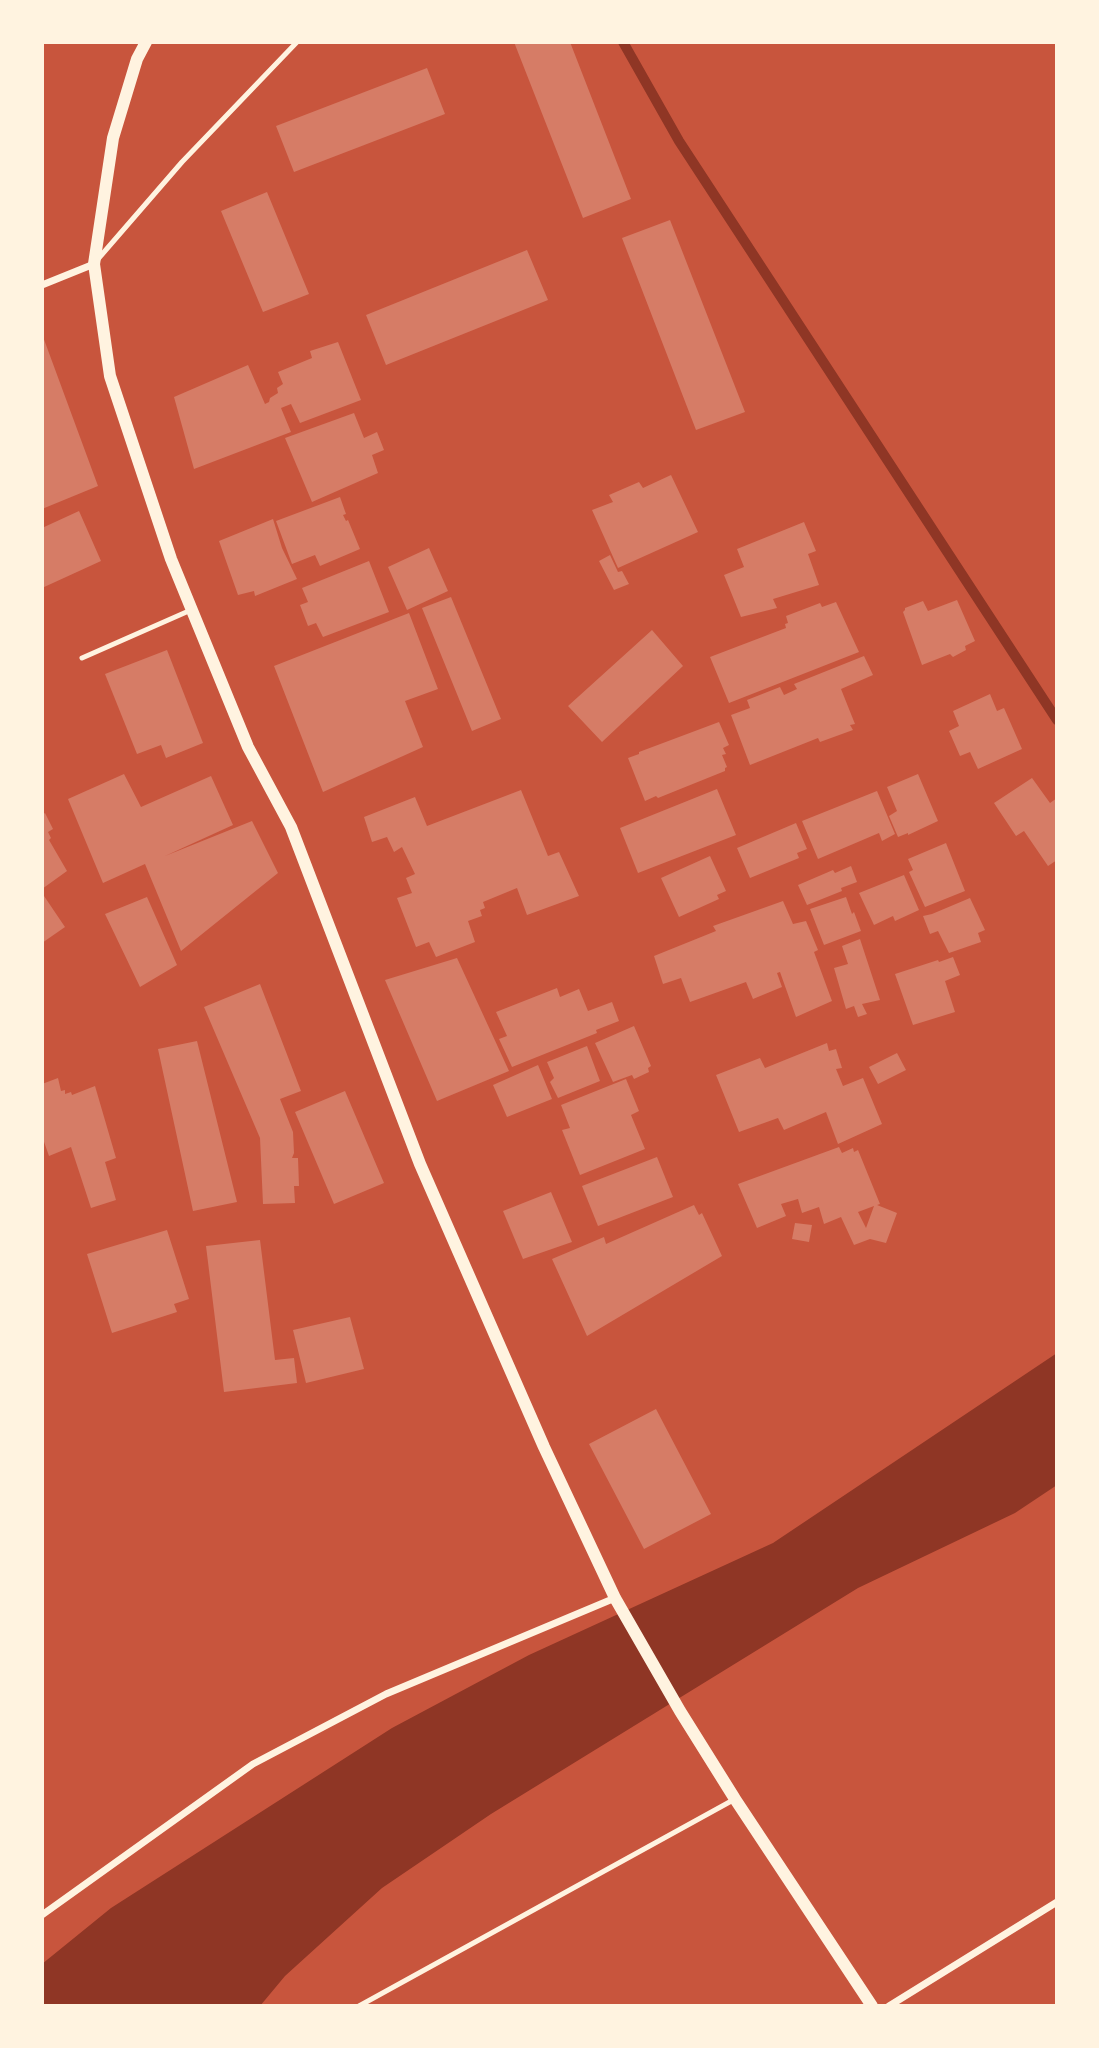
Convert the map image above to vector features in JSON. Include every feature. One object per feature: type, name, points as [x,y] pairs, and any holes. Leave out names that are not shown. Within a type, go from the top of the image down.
[{"type":"street","points":[[146,42],[137,59],[113,138],[94,264],[110,376],[171,559],[248,747],[301,851],[420,1164],[544,1447],[615,1598],[680,1711],[735,1799],[872,2006]]},
{"type":"street","points":[[42,285],[94,264]]},
{"type":"street","points":[[42,1915],[253,1764],[386,1694],[615,1598]]},
{"type":"street","points":[[889,2006],[1057,1902]]},
{"type":"lane","points":[[94,264],[182,162],[297,42]]},
{"type":"lane","points":[[82,658],[191,610]]},
{"type":"lane","points":[[359,2006],[735,1799]]},
{"type":"shaded area","points":[[1057,1353],[1057,1485],[1015,1513],[858,1588],[491,1814],[382,1888],[285,1976],[260,2006],[42,2006],[42,1964],[111,1908],[392,1728],[529,1655],[773,1543]]},
{"type":"building","points":[[514,42],[570,42],[631,199],[583,218]]},
{"type":"building","points":[[427,68],[445,114],[294,172],[276,126]]},
{"type":"building","points":[[267,192],[309,294],[263,312],[221,211]]},
{"type":"building","points":[[670,220],[745,412],[696,430],[622,238]]},
{"type":"building","points":[[527,250],[548,300],[386,365],[366,315]]},
{"type":"building","points":[[42,334],[98,486],[42,509]]},
{"type":"building","points":[[338,342],[361,400],[300,423],[291,404],[281,408],[291,432],[194,469],[174,397],[248,365],[265,404],[278,393],[277,388],[283,384],[278,372],[312,358],[310,351]]},
{"type":"building","points":[[354,413],[364,438],[377,432],[384,450],[372,455],[378,473],[312,502],[285,438]]},
{"type":"building","points":[[671,475],[698,532],[618,568],[592,510],[613,502],[609,495],[639,482],[643,488]]},
{"type":"building","points":[[340,497],[346,514],[343,515],[346,521],[348,520],[360,549],[320,566],[315,555],[292,564],[276,521]]},
{"type":"building","points":[[79,511],[101,561],[42,588],[42,528]]},
{"type":"building","points":[[273,519],[282,548],[297,579],[255,596],[254,591],[238,595],[219,541]]},
{"type":"building","points":[[804,522],[816,551],[808,554],[819,585],[773,599],[777,608],[741,617],[724,575],[744,567],[737,549]]},
{"type":"building","points":[[429,548],[448,591],[407,610],[388,567]]},
{"type":"building","points":[[610,555],[618,572],[622,571],[629,584],[614,590],[599,561]]},
{"type":"building","points":[[369,561],[389,612],[323,637],[316,623],[308,626],[300,605],[308,602],[302,588]]},
{"type":"building","points":[[451,597],[501,719],[472,731],[422,608]]},
{"type":"building","points":[[957,600],[975,641],[953,657],[950,654],[922,665],[903,612],[905,608],[923,601],[928,611]]},
{"type":"building","points":[[836,602],[859,652],[729,703],[710,657],[786,628],[786,616],[820,603],[822,607]]},
{"type":"building","points":[[409,613],[438,689],[405,701],[423,747],[323,792],[274,666]]},
{"type":"building","points":[[652,630],[683,666],[602,742],[568,706]]},
{"type":"building","points":[[167,650],[203,743],[166,758],[161,745],[137,754],[105,674]]},
{"type":"building","points":[[864,656],[873,675],[841,689],[855,724],[850,725],[853,730],[820,742],[818,738],[750,765],[731,715],[750,708],[747,700],[780,687],[784,695],[797,689],[794,684]]},
{"type":"building","points":[[990,694],[997,711],[1004,708],[1022,749],[978,769],[970,752],[960,756],[949,731],[959,726],[953,711]]},
{"type":"building","points":[[719,722],[729,745],[723,748],[726,754],[722,755],[727,767],[725,771],[645,801],[628,758]]},
{"type":"building","points":[[124,774],[141,807],[211,776],[233,825],[165,856],[252,821],[278,873],[181,951],[145,864],[103,883],[68,799]]},
{"type":"building","points":[[918,774],[938,821],[898,837],[889,816],[897,811],[887,787]]},
{"type":"building","points":[[1032,778],[1050,803],[1057,798],[1057,860],[1048,866],[1024,831],[1016,836],[994,803]]},
{"type":"building","points":[[717,789],[736,835],[638,873],[620,828]]},
{"type":"building","points":[[521,790],[548,856],[559,852],[579,896],[527,915],[517,888],[483,902],[485,908],[480,910],[482,916],[468,921],[475,942],[436,957],[429,942],[416,947],[397,898],[412,893],[406,878],[415,874],[402,847],[394,852],[387,837],[372,842],[364,817],[415,797],[427,826]]},
{"type":"building","points":[[877,791],[895,834],[882,841],[879,833],[818,859],[802,821]]},
{"type":"building","points":[[45,813],[53,829],[48,832],[51,838],[49,840],[67,871],[42,889],[42,815]]},
{"type":"building","points":[[796,823],[807,849],[797,853],[799,858],[750,878],[737,848]]},
{"type":"building","points":[[946,843],[965,891],[925,907],[909,872],[913,870],[908,859]]},
{"type":"building","points":[[710,856],[726,891],[717,895],[719,899],[679,917],[661,878]]},
{"type":"building","points":[[851,866],[857,882],[807,905],[798,885],[833,870],[835,873]]},
{"type":"building","points":[[904,875],[919,910],[895,921],[893,916],[874,925],[859,893]]},
{"type":"building","points":[[42,893],[65,927],[42,943]]},
{"type":"building","points":[[147,897],[177,965],[140,987],[105,914]]},
{"type":"building","points":[[846,897],[861,931],[824,945],[810,909]]},
{"type":"building","points":[[970,898],[985,930],[978,933],[981,942],[949,953],[938,931],[930,934],[923,916]]},
{"type":"building","points":[[783,901],[793,924],[806,921],[818,950],[814,952],[832,1001],[796,1017],[780,972],[777,973],[782,987],[753,999],[746,982],[690,1002],[681,978],[663,984],[654,956],[716,931],[713,926]]},
{"type":"building","points":[[860,939],[880,1000],[862,1004],[867,1014],[858,1017],[854,1006],[846,1009],[834,968],[848,964],[842,946]]},
{"type":"building","points":[[953,957],[960,975],[945,981],[955,1012],[913,1025],[895,974]]},
{"type":"building","points":[[457,958],[509,1071],[437,1101],[385,980]]},
{"type":"building","points":[[260,984],[301,1091],[280,1099],[293,1132],[292,1158],[298,1158],[299,1186],[294,1186],[295,1203],[263,1204],[260,1138],[204,1007]]},
{"type":"building","points":[[557,988],[560,997],[579,989],[588,1011],[612,1002],[619,1021],[596,1030],[597,1033],[512,1067],[499,1039],[507,1036],[496,1012]]},
{"type":"building","points":[[634,1026],[651,1066],[648,1068],[649,1072],[634,1079],[632,1075],[613,1082],[595,1043]]},
{"type":"building","points":[[197,1041],[237,1202],[193,1211],[158,1049]]},
{"type":"building","points":[[827,1043],[829,1051],[836,1049],[842,1068],[836,1069],[843,1086],[863,1078],[882,1124],[838,1144],[826,1112],[784,1130],[778,1118],[739,1132],[716,1075],[760,1058],[765,1068]]},
{"type":"building","points":[[587,1046],[600,1081],[558,1098],[550,1082],[554,1078],[547,1062]]},
{"type":"building","points":[[897,1053],[906,1070],[878,1084],[869,1067]]},
{"type":"building","points":[[538,1065],[552,1099],[507,1117],[493,1085]]},
{"type":"building","points":[[58,1078],[61,1091],[65,1090],[65,1094],[71,1092],[72,1095],[95,1086],[116,1158],[105,1162],[116,1200],[91,1208],[71,1147],[49,1156],[42,1136],[42,1084]]},
{"type":"building","points":[[626,1079],[639,1111],[631,1115],[645,1149],[580,1175],[562,1130],[570,1128],[561,1105]]},
{"type":"building","points":[[345,1091],[384,1183],[334,1204],[295,1112]]},
{"type":"building","points":[[839,1147],[842,1153],[853,1148],[854,1152],[858,1150],[880,1204],[877,1205],[897,1213],[886,1243],[870,1239],[854,1245],[841,1217],[824,1224],[819,1207],[802,1213],[798,1199],[781,1204],[786,1216],[757,1228],[738,1184]],"holes":[[[874,1206],[866,1228],[858,1212]]]},
{"type":"building","points":[[657,1157],[673,1197],[598,1226],[582,1186]]},
{"type":"building","points":[[551,1192],[572,1242],[523,1259],[503,1211]]},
{"type":"building","points":[[694,1205],[699,1215],[702,1213],[722,1256],[587,1336],[552,1259],[604,1237],[606,1244]]},
{"type":"building","points":[[795,1223],[812,1225],[809,1242],[792,1239]]},
{"type":"building","points":[[167,1230],[189,1299],[174,1304],[177,1312],[112,1333],[87,1254]]},
{"type":"building","points":[[260,1240],[275,1360],[294,1358],[297,1383],[224,1392],[206,1246]]},
{"type":"building","points":[[350,1317],[364,1369],[306,1383],[293,1330]]},
{"type":"building","points":[[656,1409],[711,1514],[644,1549],[589,1444]]},
{"type":"waterway","points":[[623,42],[679,141],[1057,720]]}]
